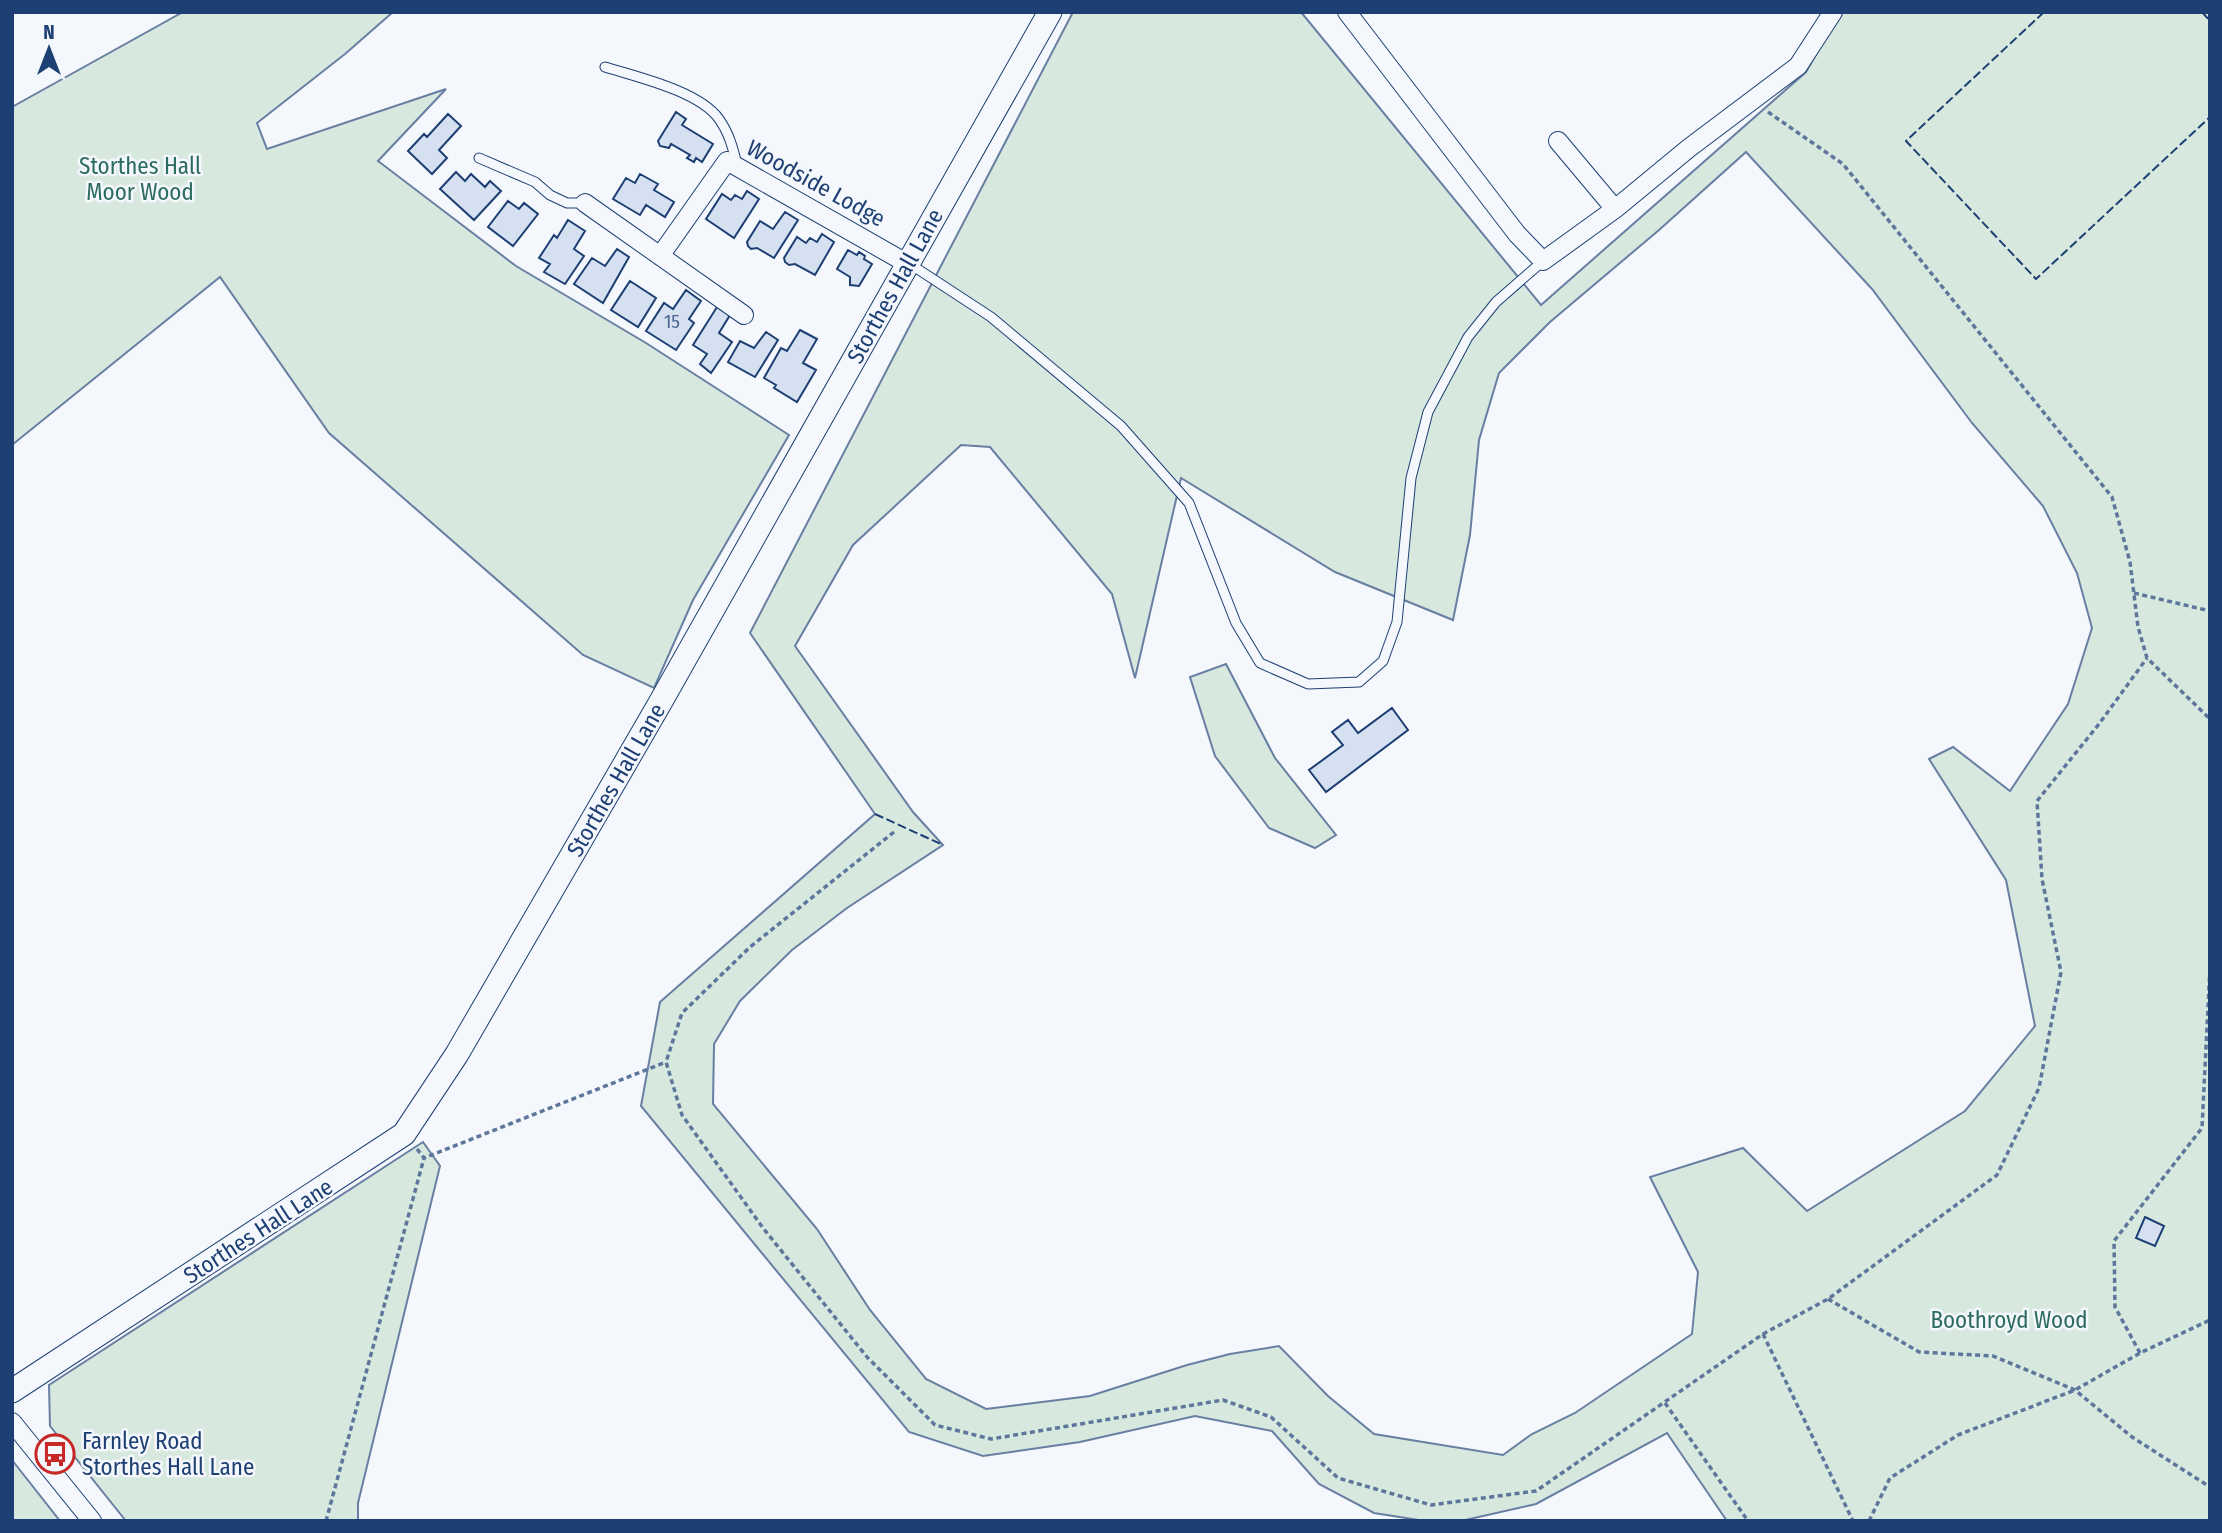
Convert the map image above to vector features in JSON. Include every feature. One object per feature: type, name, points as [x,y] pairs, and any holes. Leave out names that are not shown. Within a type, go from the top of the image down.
[{"type":"street","name":"Storthes Hall Lane","points":[[12,1391],[404,1134],[457,1054],[660,703],[1050,12]]},
{"type":"street","points":[[1347,12],[1517,234],[1543,261],[1615,209],[1689,148],[1798,66],[1833,12]]},
{"type":"street","points":[[1558,141],[1615,209]]},
{"type":"street","name":"Woodside Lodge","points":[[660,256],[727,161],[908,264]]},
{"type":"street","points":[[585,202],[744,315]]},
{"type":"street","points":[[12,1422],[92,1521]]},
{"type":"lane","points":[[605,67],[671,87],[718,116],[730,138],[737,166]]},
{"type":"lane","points":[[478,158],[536,182],[558,199],[585,202]]},
{"type":"lane","points":[[908,264],[992,317],[1121,426],[1189,503],[1237,623],[1261,663],[1308,684],[1359,682],[1383,661],[1397,622],[1411,478],[1428,412],[1468,337],[1496,302],[1543,261]]},
{"type":"path","points":[[1751,101],[1843,164],[2112,497],[2130,562],[2138,626],[2147,658],[2210,719]]},
{"type":"path","points":[[2134,593],[2210,611]]},
{"type":"path","points":[[894,832],[750,947],[682,1013],[666,1062],[682,1115],[762,1228],[867,1357],[935,1425],[991,1439],[1223,1399],[1271,1417],[1338,1478],[1431,1506],[1536,1491],[1763,1334],[1828,1299],[1997,1175],[2039,1088],[2061,972],[2042,879],[2036,801],[2099,724],[2147,658]]},
{"type":"path","points":[[2140,1353],[2115,1307],[2114,1241],[2202,1128],[2210,967]]},
{"type":"path","points":[[424,1157],[666,1062]]},
{"type":"path","points":[[404,1134],[424,1157]]},
{"type":"path","points":[[326,1521],[424,1157]]},
{"type":"path","points":[[1828,1299],[1919,1352],[1993,1356],[2075,1390],[2132,1437],[2210,1487]]},
{"type":"path","points":[[1868,1521],[1890,1478],[1958,1435],[2075,1390],[2140,1353],[2210,1320]]},
{"type":"path","points":[[1763,1334],[1853,1521]]},
{"type":"path","points":[[1665,1402],[1748,1521]]},
{"type":"green space","name":"Storthes Hall Moor Wood","points":[[183,12],[393,12],[345,54],[257,123],[267,149],[446,89],[378,161],[516,266],[646,343],[789,435],[693,600],[654,688],[583,655],[329,433],[220,277],[12,445],[12,107]]},
{"type":"green space","name":"Boothroyd Wood","points":[[1073,12],[1301,12],[1541,305],[1806,72],[1840,12],[2210,12],[2210,1521],[1727,1521],[1667,1433],[1536,1504],[1461,1521],[1425,1521],[1374,1513],[1319,1484],[1272,1431],[1195,1416],[1080,1442],[983,1456],[909,1432],[641,1106],[660,1002],[875,814],[750,633]],"holes":[[[1746,152],[1872,289],[1972,423],[2043,506],[2077,573],[2092,628],[2068,704],[2010,791],[1953,747],[1929,759],[2006,880],[2035,1026],[1965,1111],[1807,1211],[1743,1148],[1650,1177],[1698,1272],[1692,1334],[1575,1413],[1532,1434],[1503,1455],[1374,1434],[1328,1396],[1279,1346],[1187,1365],[1090,1396],[986,1409],[926,1379],[870,1310],[817,1229],[713,1104],[714,1044],[740,1001],[792,950],[847,908],[943,845],[913,812],[795,646],[853,545],[961,445],[990,447],[1112,594],[1135,678],[1181,478],[1335,572],[1453,620],[1470,535],[1479,440],[1499,373],[1550,322]]]},
{"type":"green space","points":[[1226,664],[1275,758],[1336,835],[1315,848],[1269,828],[1215,756],[1190,677]]},
{"type":"green space","points":[[423,1142],[440,1166],[358,1503],[358,1521],[126,1521],[50,1426],[49,1385]]},
{"type":"green space","points":[[12,1460],[60,1521],[12,1521]]},
{"type":"building","points":[[676,112],[686,119],[682,125],[713,144],[702,162],[696,158],[694,162],[687,158],[690,155],[671,144],[669,148],[660,146],[658,141]]},
{"type":"building","points":[[448,114],[461,126],[439,150],[447,158],[432,174],[408,151],[424,134],[427,137]]},
{"type":"building","points":[[456,172],[465,181],[471,174],[485,187],[490,181],[501,191],[474,220],[440,189]]},
{"type":"building","points":[[640,174],[658,184],[654,190],[674,202],[665,217],[646,205],[640,215],[613,199],[626,178],[635,183]]},
{"type":"building","points":[[747,191],[759,199],[734,238],[706,219],[722,194],[731,200],[735,195],[742,199]]},
{"type":"building","points":[[508,201],[519,209],[524,203],[538,214],[513,246],[488,227]]},
{"type":"building","points":[[785,212],[798,220],[774,258],[748,246],[747,242],[760,221],[773,229]]},
{"type":"building","points":[[568,220],[585,231],[574,249],[584,256],[565,284],[544,272],[550,264],[539,258],[554,235],[557,238]]},
{"type":"building","points":[[822,234],[834,242],[815,275],[795,264],[789,265],[785,262],[784,258],[797,237],[806,243],[810,238],[817,242]]},
{"type":"building","points":[[617,249],[629,257],[603,303],[574,284],[592,258],[605,266]]},
{"type":"building","points":[[848,250],[857,255],[859,252],[872,264],[859,286],[850,285],[850,277],[837,269]]},
{"type":"building","points":[[630,281],[656,298],[638,327],[611,310]]},
{"type":"building","points":[[686,290],[701,301],[689,319],[694,323],[676,350],[646,331],[664,303],[673,309]]},
{"type":"building","points":[[717,307],[730,315],[719,333],[732,342],[711,373],[700,364],[707,354],[693,345]]},
{"type":"building","points":[[800,330],[817,339],[803,363],[816,370],[797,402],[774,388],[776,385],[764,378],[781,348],[787,351]]},
{"type":"building","points":[[766,332],[778,340],[755,377],[728,362],[740,341],[754,348]]},
{"type":"building","points":[[1392,708],[1408,730],[1326,792],[1309,770],[1343,745],[1332,732],[1348,720],[1358,733]]},
{"type":"building","points":[[2145,1217],[2164,1226],[2155,1246],[2136,1238]]},
{"type":"fence","points":[[2044,12],[1906,141],[2036,279],[2210,117]]},
{"type":"fence","points":[[2202,12],[2210,21]]},
{"type":"fence","points":[[875,814],[943,845]]},
{"type":"place","name":"Farnley Road Storthes Hall Lane","points":[[55,1454]]}]
